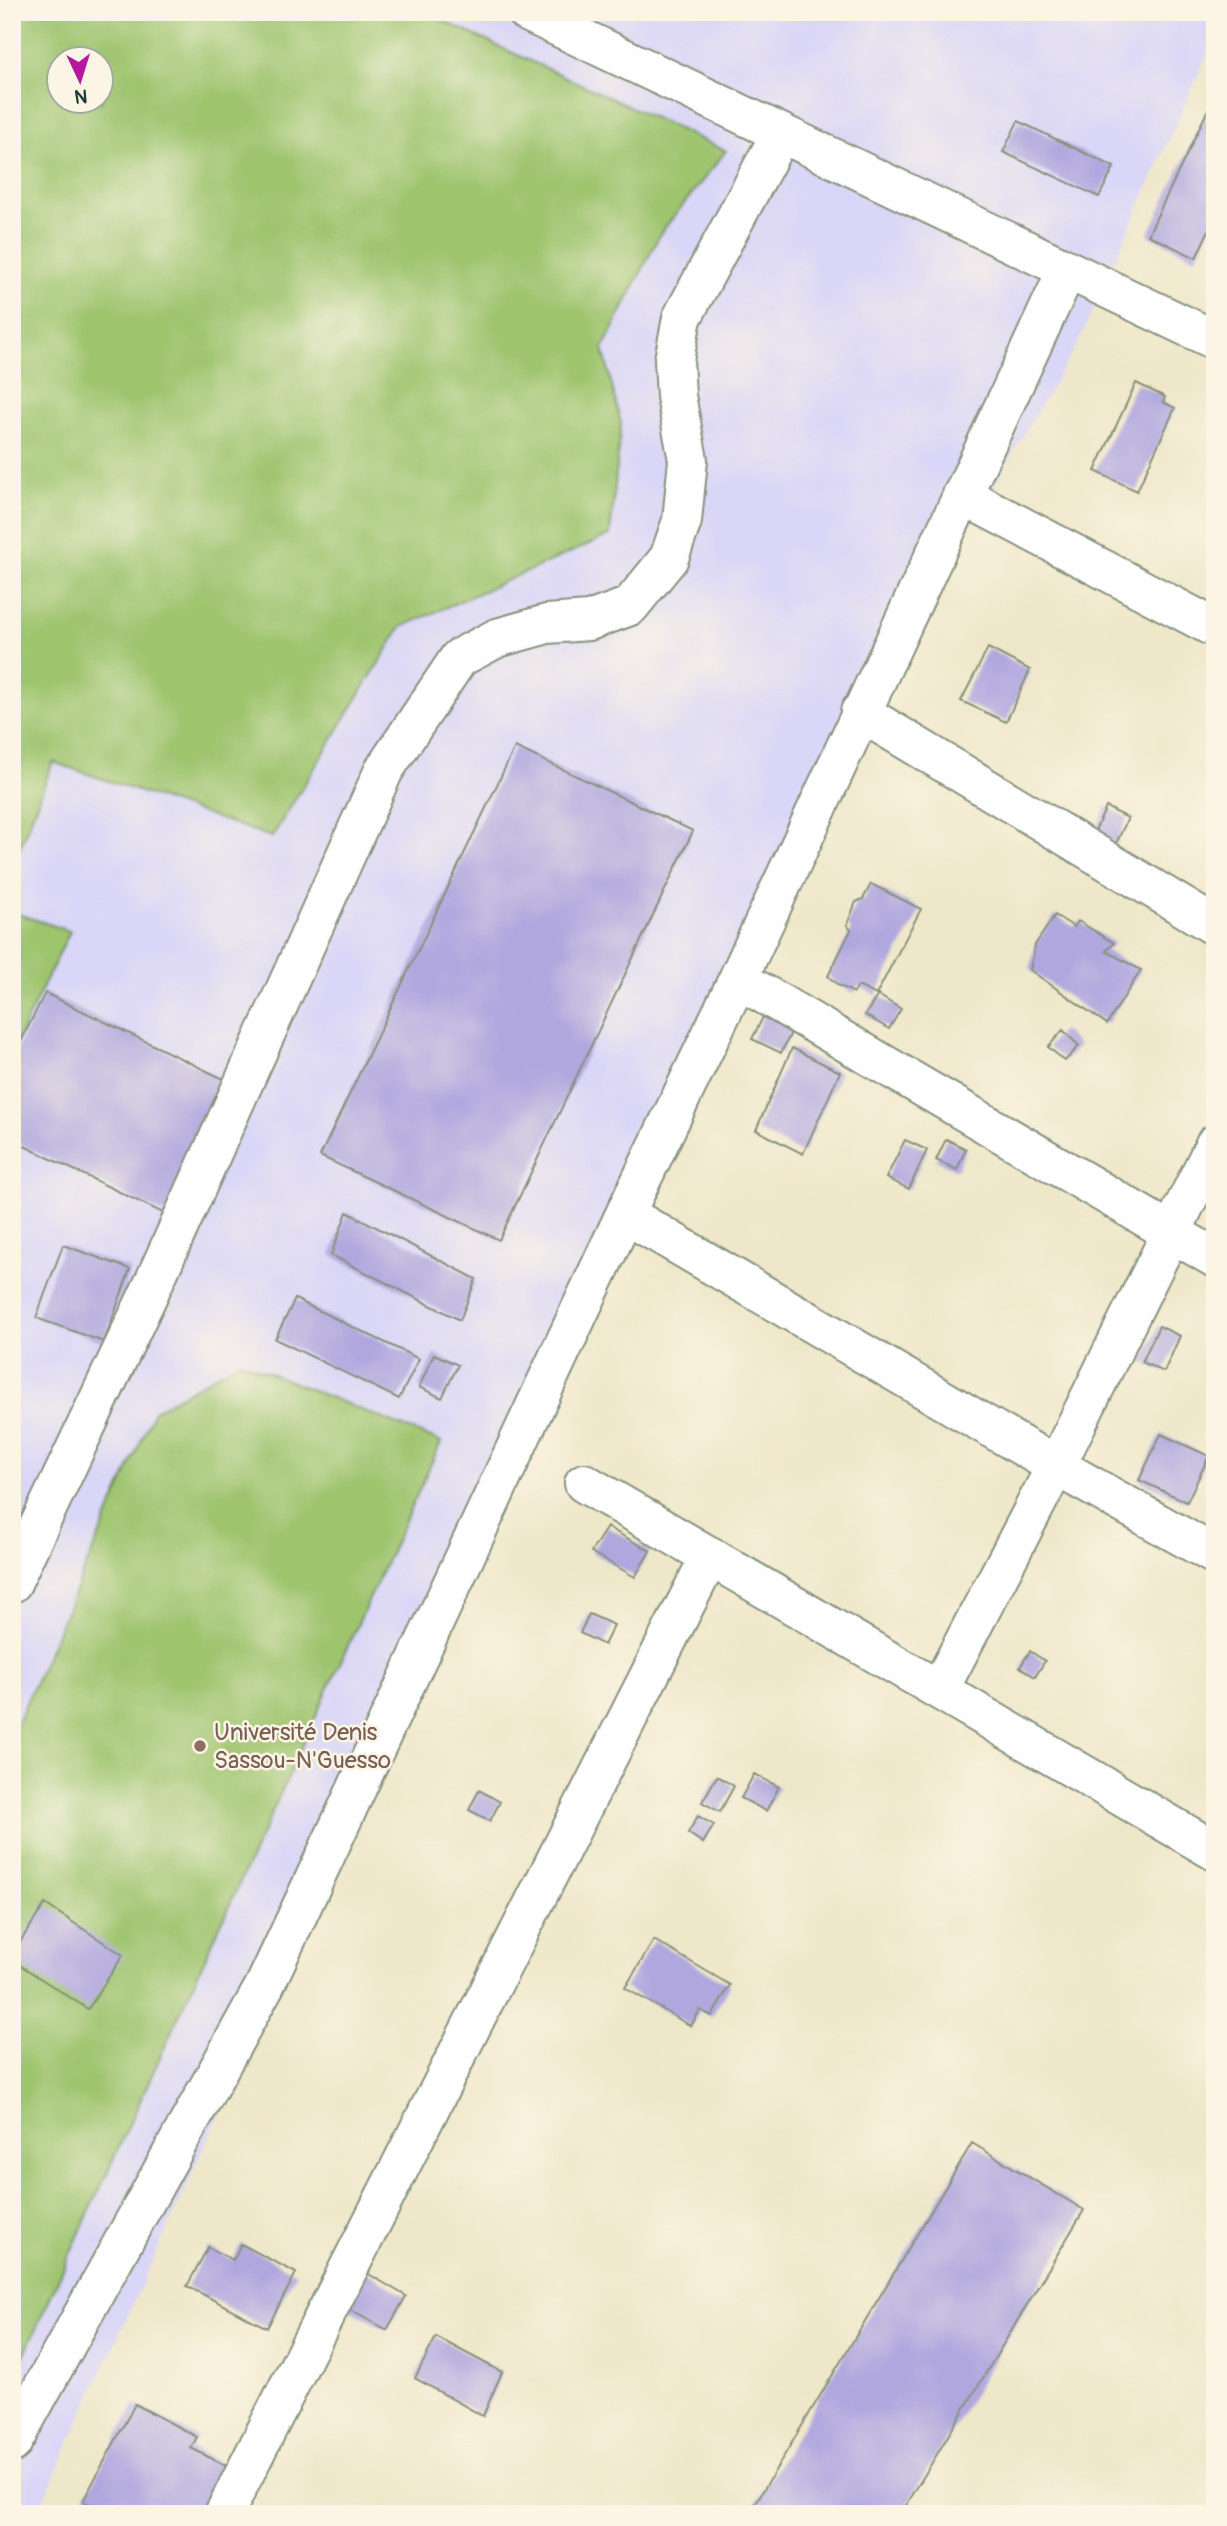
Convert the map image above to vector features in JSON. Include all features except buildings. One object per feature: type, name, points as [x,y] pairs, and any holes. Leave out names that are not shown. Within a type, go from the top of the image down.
[{"type":"street","points":[[527,12],[1215,340]]},
{"type":"street","points":[[12,1583],[150,1292],[384,770],[458,658],[497,638],[547,624],[589,621],[631,606],[668,558],[682,520],[688,460],[676,396],[674,360],[682,318],[781,133]]},
{"type":"street","points":[[12,2443],[265,1985],[625,1214],[738,979],[1067,270]]},
{"type":"street","points":[[962,495],[1215,628]]},
{"type":"street","points":[[860,712],[1215,926]]},
{"type":"street","points":[[738,979],[1215,1258]]},
{"type":"street","points":[[939,1690],[1056,1466],[1215,1144]]},
{"type":"street","points":[[625,1214],[1056,1466],[1215,1555]]},
{"type":"street","points":[[584,1483],[1215,1851]]},
{"type":"street","points":[[224,2514],[710,1556]]},
{"type":"shaded area","name":"Université Denis Sassou-N'Guesso","points":[[12,12],[1215,12],[1215,37],[1079,341],[860,712],[37,2514],[12,2514]]},
{"type":"green space","points":[[12,12],[424,12],[726,151],[660,234],[603,348],[621,424],[610,535],[401,627],[272,837],[53,762],[12,868]]},
{"type":"green space","points":[[12,912],[70,931],[12,1051]]},
{"type":"green space","points":[[240,1361],[441,1442],[12,2381],[12,1735],[154,1411]]},
{"type":"place","name":"Université Denis Sassou-N'Guesso","points":[[200,1746]]}]
